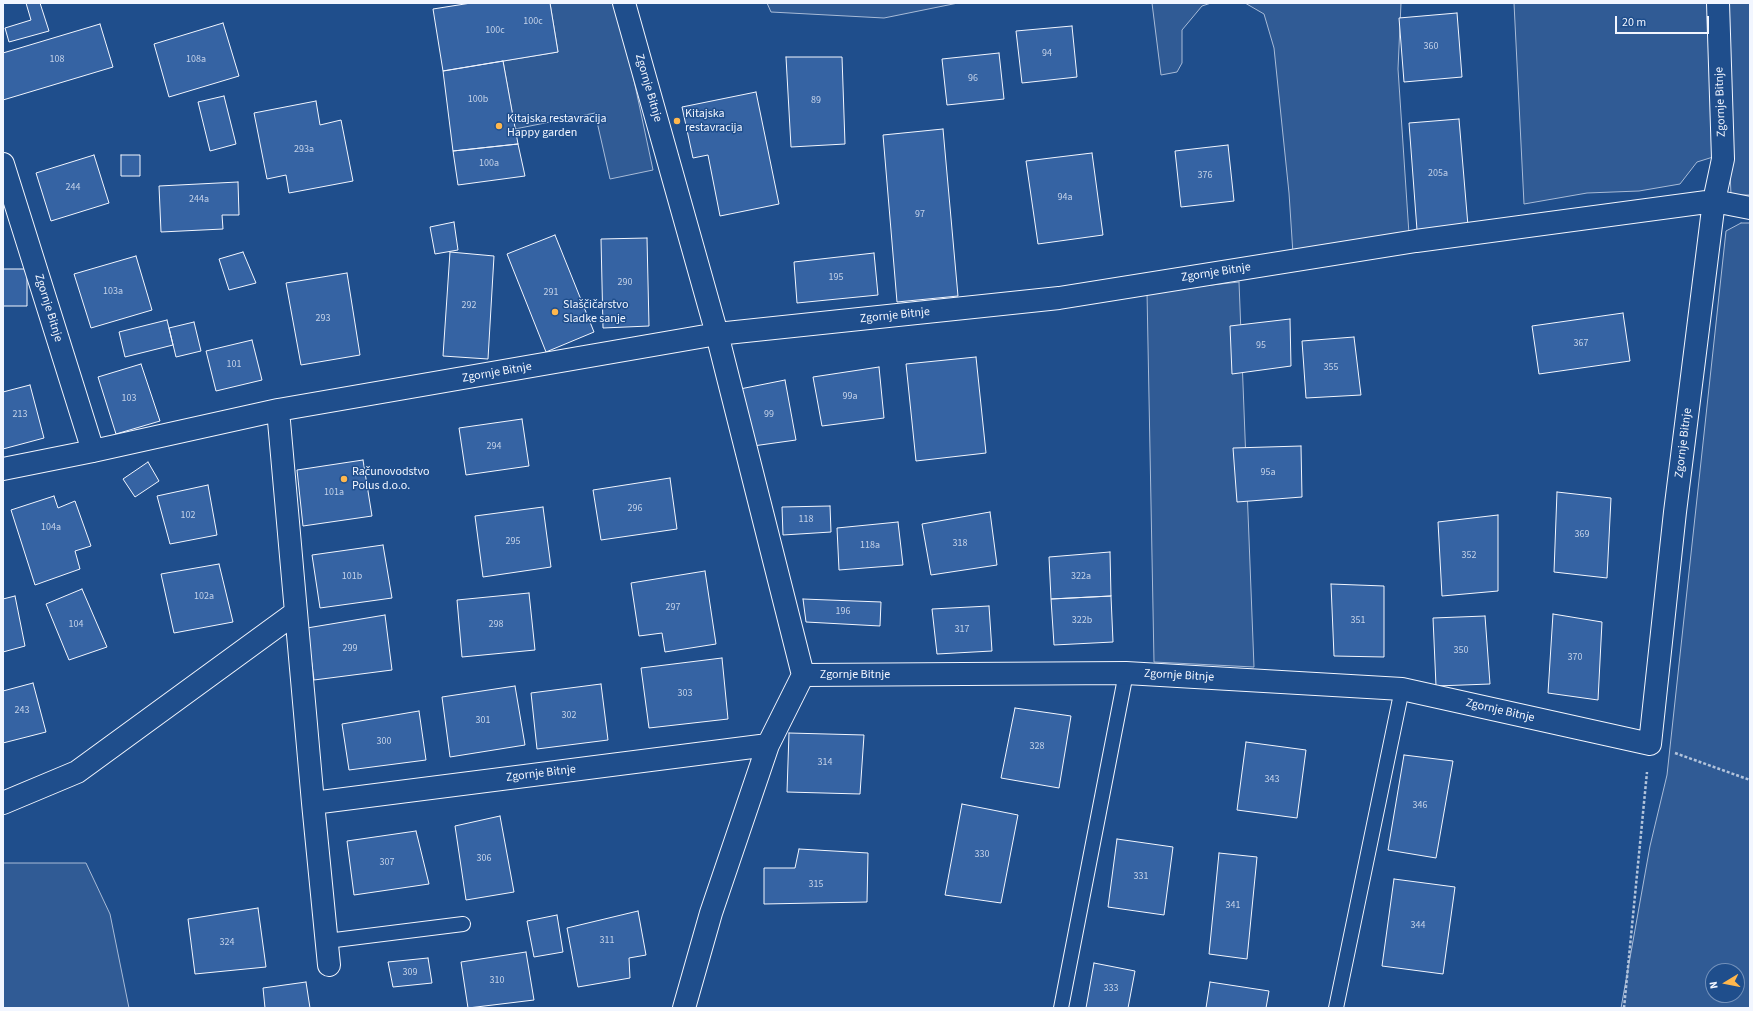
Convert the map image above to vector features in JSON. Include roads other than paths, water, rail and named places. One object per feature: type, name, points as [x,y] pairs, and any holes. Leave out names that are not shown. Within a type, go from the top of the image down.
[{"type":"street","name":"Zgornje Bitnje","points":[[624,3],[717,334],[803,675],[768,745],[711,914],[684,1008]]},
{"type":"street","name":"Zgornje Bitnje","points":[[803,675],[1126,673],[1402,689],[1650,744],[1675,512],[1714,201],[1723,159],[1718,3]]},
{"type":"street","name":"Zgornje Bitnje","points":[[3,164],[93,452]]},
{"type":"street","name":"Zgornje Bitnje","points":[[3,470],[93,452],[278,410],[717,334],[1059,298],[1416,241],[1714,201],[1750,208]]},
{"type":"street","points":[[278,410],[295,613],[329,965]]},
{"type":"street","points":[[3,803],[77,772],[295,613]]},
{"type":"street","name":"Zgornje Bitnje","points":[[313,803],[768,745]]},
{"type":"lane","points":[[1061,1008],[1126,673]]},
{"type":"lane","points":[[1336,1008],[1402,689]]},
{"type":"lane","points":[[327,941],[463,924]]},
{"type":"place","name":"Kitajska restavracija","points":[[677,121]]},
{"type":"place","name":"Kitajska restavracija Happy garden","points":[[499,126]]},
{"type":"place","name":"Slaščičarstvo Sladke sanje","points":[[555,312]]},
{"type":"place","name":"Računovodstvo Polus d.o.o.","points":[[344,479]]}]
